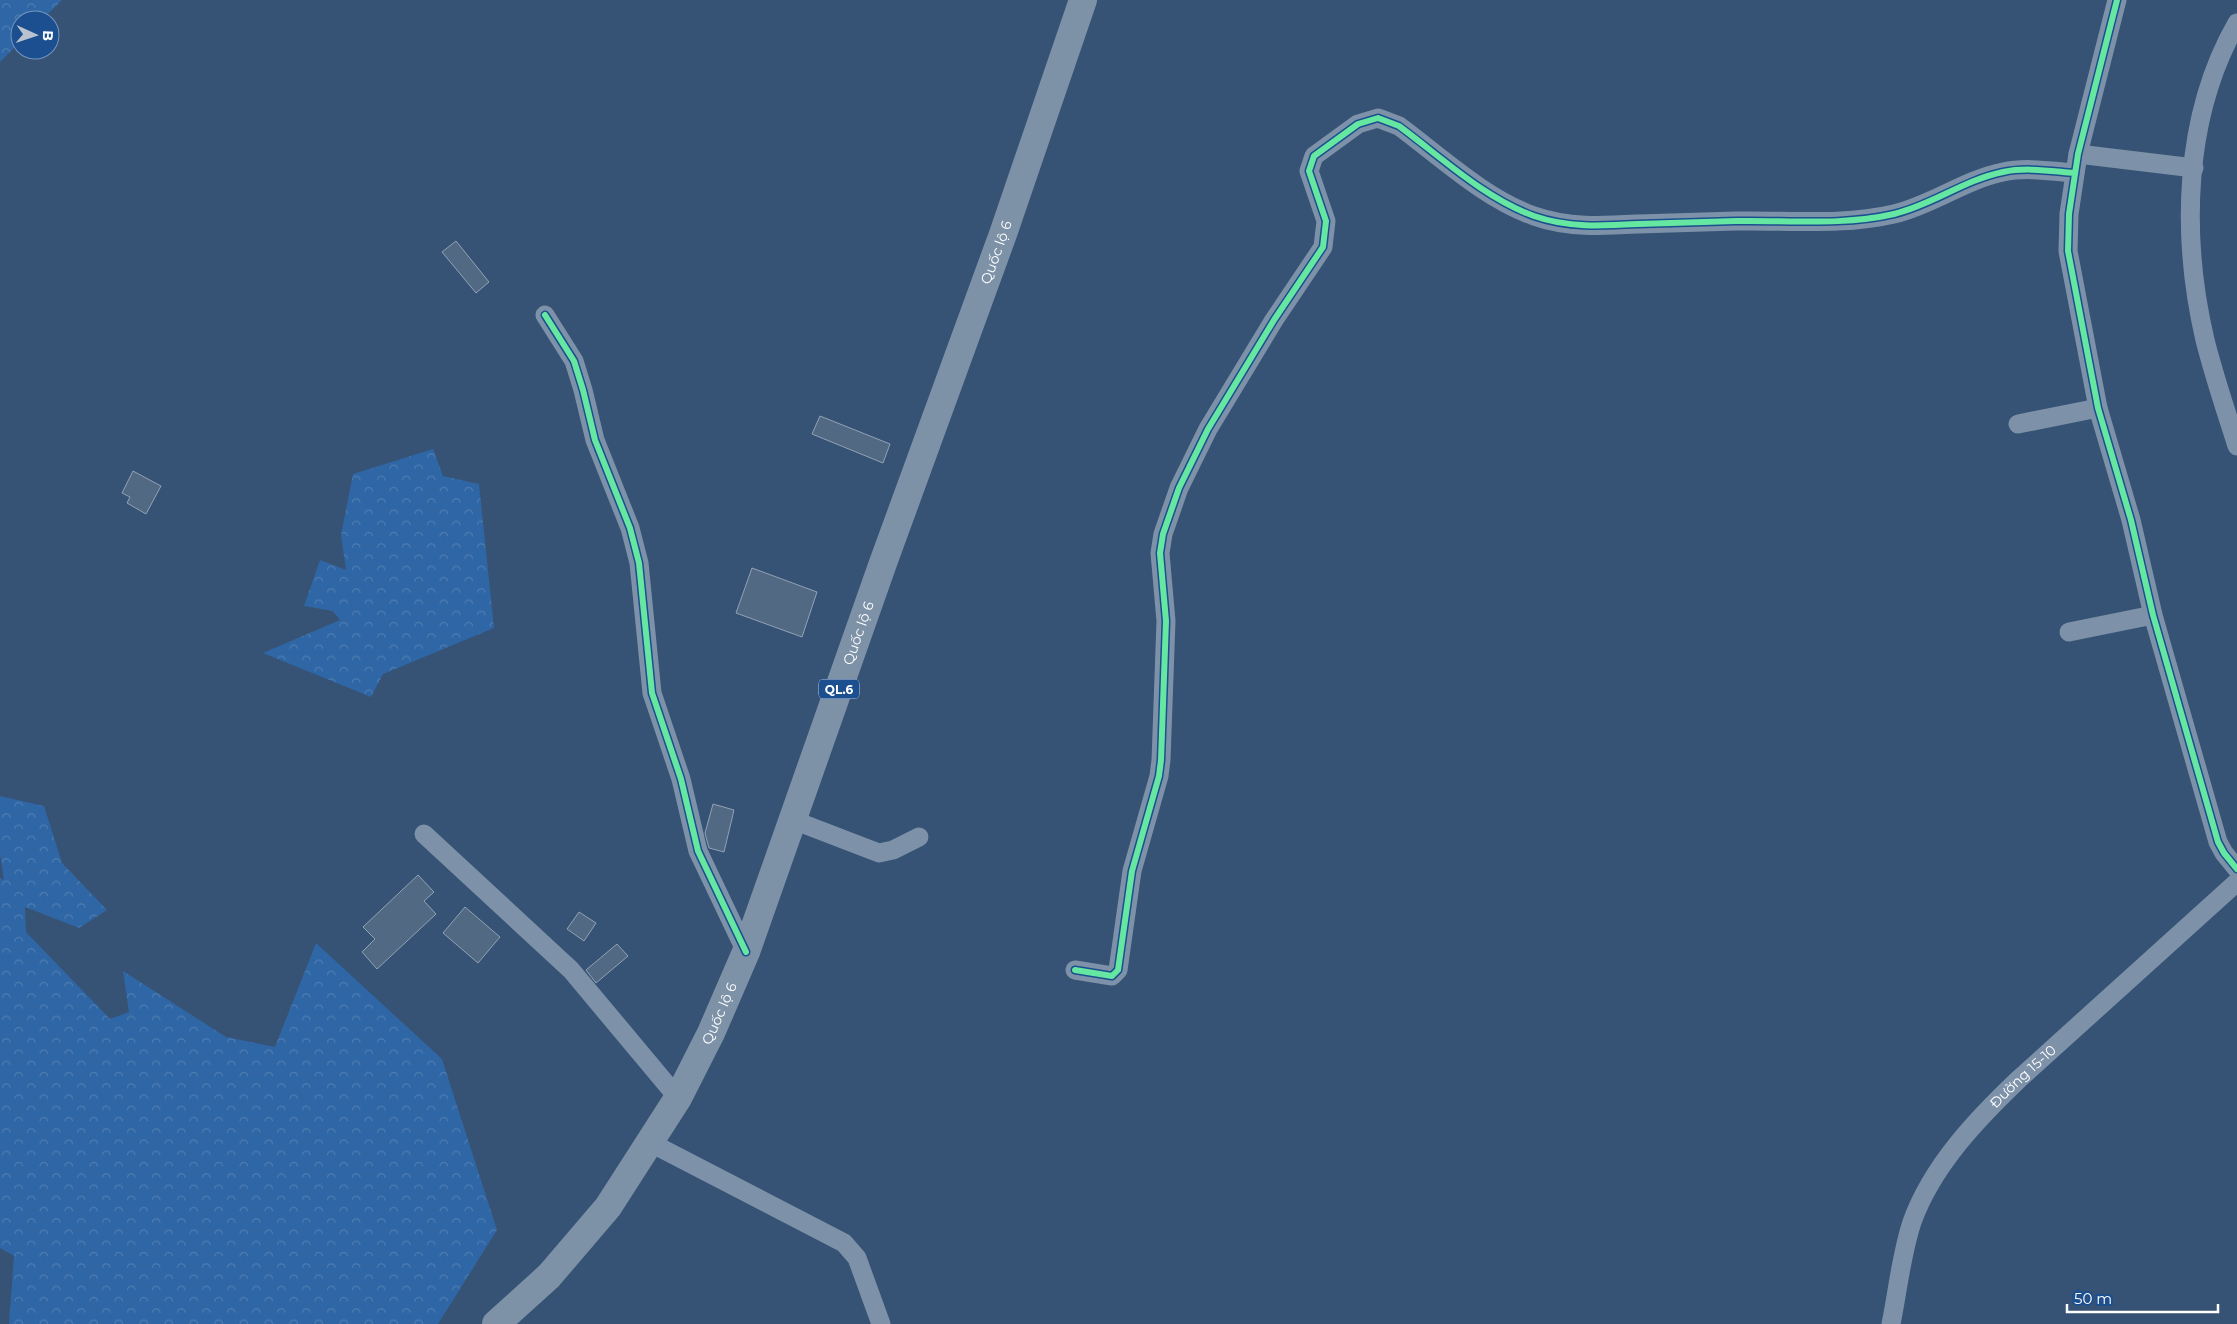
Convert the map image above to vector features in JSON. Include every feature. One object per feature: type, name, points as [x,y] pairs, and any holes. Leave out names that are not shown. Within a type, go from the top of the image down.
[{"type":"highway","name":"Quốc lộ 6","points":[[496,1324],[549,1276],[608,1207],[678,1098],[711,1033],[746,952],[883,563],[1002,234],[1083,0]]},
{"type":"street","points":[[2117,0],[2074,173],[2069,214],[2068,251],[2098,408],[2131,520],[2153,615],[2216,835],[2224,853],[2237,869]]},
{"type":"street","points":[[2237,23],[2216,66],[2206,92],[2197,134],[2192,235],[2198,305],[2215,376],[2237,446]]},
{"type":"street","points":[[1075,970],[1112,976],[1118,970],[1132,871],[1161,760],[1166,621],[1160,553],[1162,534],[1179,488],[1208,429],[1274,320],[1324,246],[1326,222],[1309,170],[1314,156],[1358,124],[1378,118],[1388,120],[1399,126],[1482,188],[1515,208],[1551,221],[1583,226],[1738,221],[1857,220],[1879,217],[1916,207],[1985,177],[2003,172],[2038,169],[2074,173]]},
{"type":"street","points":[[2078,154],[2194,168]]},
{"type":"street","points":[[545,315],[574,361],[584,390],[594,440],[630,528],[639,563],[652,693],[680,779],[698,851],[746,952]]},
{"type":"street","points":[[2018,424],[2098,408]]},
{"type":"street","points":[[2069,632],[2153,615]]},
{"type":"street","points":[[793,820],[879,853],[893,850],[919,837]]},
{"type":"street","points":[[424,834],[571,970],[678,1098]]},
{"type":"street","name":"Đường 15-10","points":[[1891,1324],[1906,1243],[1912,1223],[1930,1184],[1957,1146],[1980,1118],[2019,1079],[2237,882]]},
{"type":"street","points":[[649,1142],[844,1243],[857,1258],[881,1324]]},
{"type":"green space","points":[[0,0],[62,0],[52,10],[10,10],[10,52],[0,62]]},
{"type":"green space","points":[[433,449],[443,476],[479,484],[494,628],[383,674],[371,697],[263,653],[340,620],[333,611],[304,606],[320,560],[346,570],[341,535],[353,474]]},
{"type":"green space","points":[[0,796],[44,806],[62,863],[107,910],[79,928],[25,907],[26,932],[110,1019],[129,1012],[123,971],[226,1037],[275,1047],[316,943],[442,1059],[497,1230],[438,1324],[9,1324],[14,1256],[0,1248],[0,878],[4,880],[0,854]]},
{"type":"building","points":[[456,241],[489,282],[476,293],[442,252]]},
{"type":"building","points":[[820,416],[890,444],[883,463],[812,434]]},
{"type":"building","points":[[133,471],[161,486],[146,514],[127,503],[130,497],[122,493]]},
{"type":"building","points":[[752,568],[817,592],[802,637],[736,613]]},
{"type":"building","points":[[713,804],[734,810],[724,852],[709,848],[705,833]]},
{"type":"building","points":[[418,875],[434,892],[424,901],[436,914],[377,969],[362,952],[375,939],[363,927]]},
{"type":"building","points":[[465,907],[500,937],[478,963],[443,933]]},
{"type":"building","points":[[579,912],[596,923],[584,941],[567,929]]},
{"type":"building","points":[[617,944],[628,956],[596,983],[586,970]]},
{"type":"cycle path","points":[[2117,0],[2078,154],[2069,214],[2068,251],[2098,408],[2131,520],[2153,615],[2218,842],[2237,869]]},
{"type":"cycle path","points":[[1075,970],[1112,976],[1118,970],[1132,871],[1159,776],[1161,760],[1166,621],[1160,553],[1163,534],[1179,488],[1208,429],[1274,320],[1323,247],[1326,221],[1309,171],[1314,156],[1358,124],[1378,118],[1399,126],[1480,188],[1498,199],[1547,220],[1585,225],[1736,221],[1815,222],[1874,218],[1908,210],[1975,181],[2003,172],[2047,170],[2074,173]]},
{"type":"cycle path","points":[[545,315],[574,361],[595,440],[630,528],[639,563],[652,693],[681,779],[698,851],[746,952]]}]
